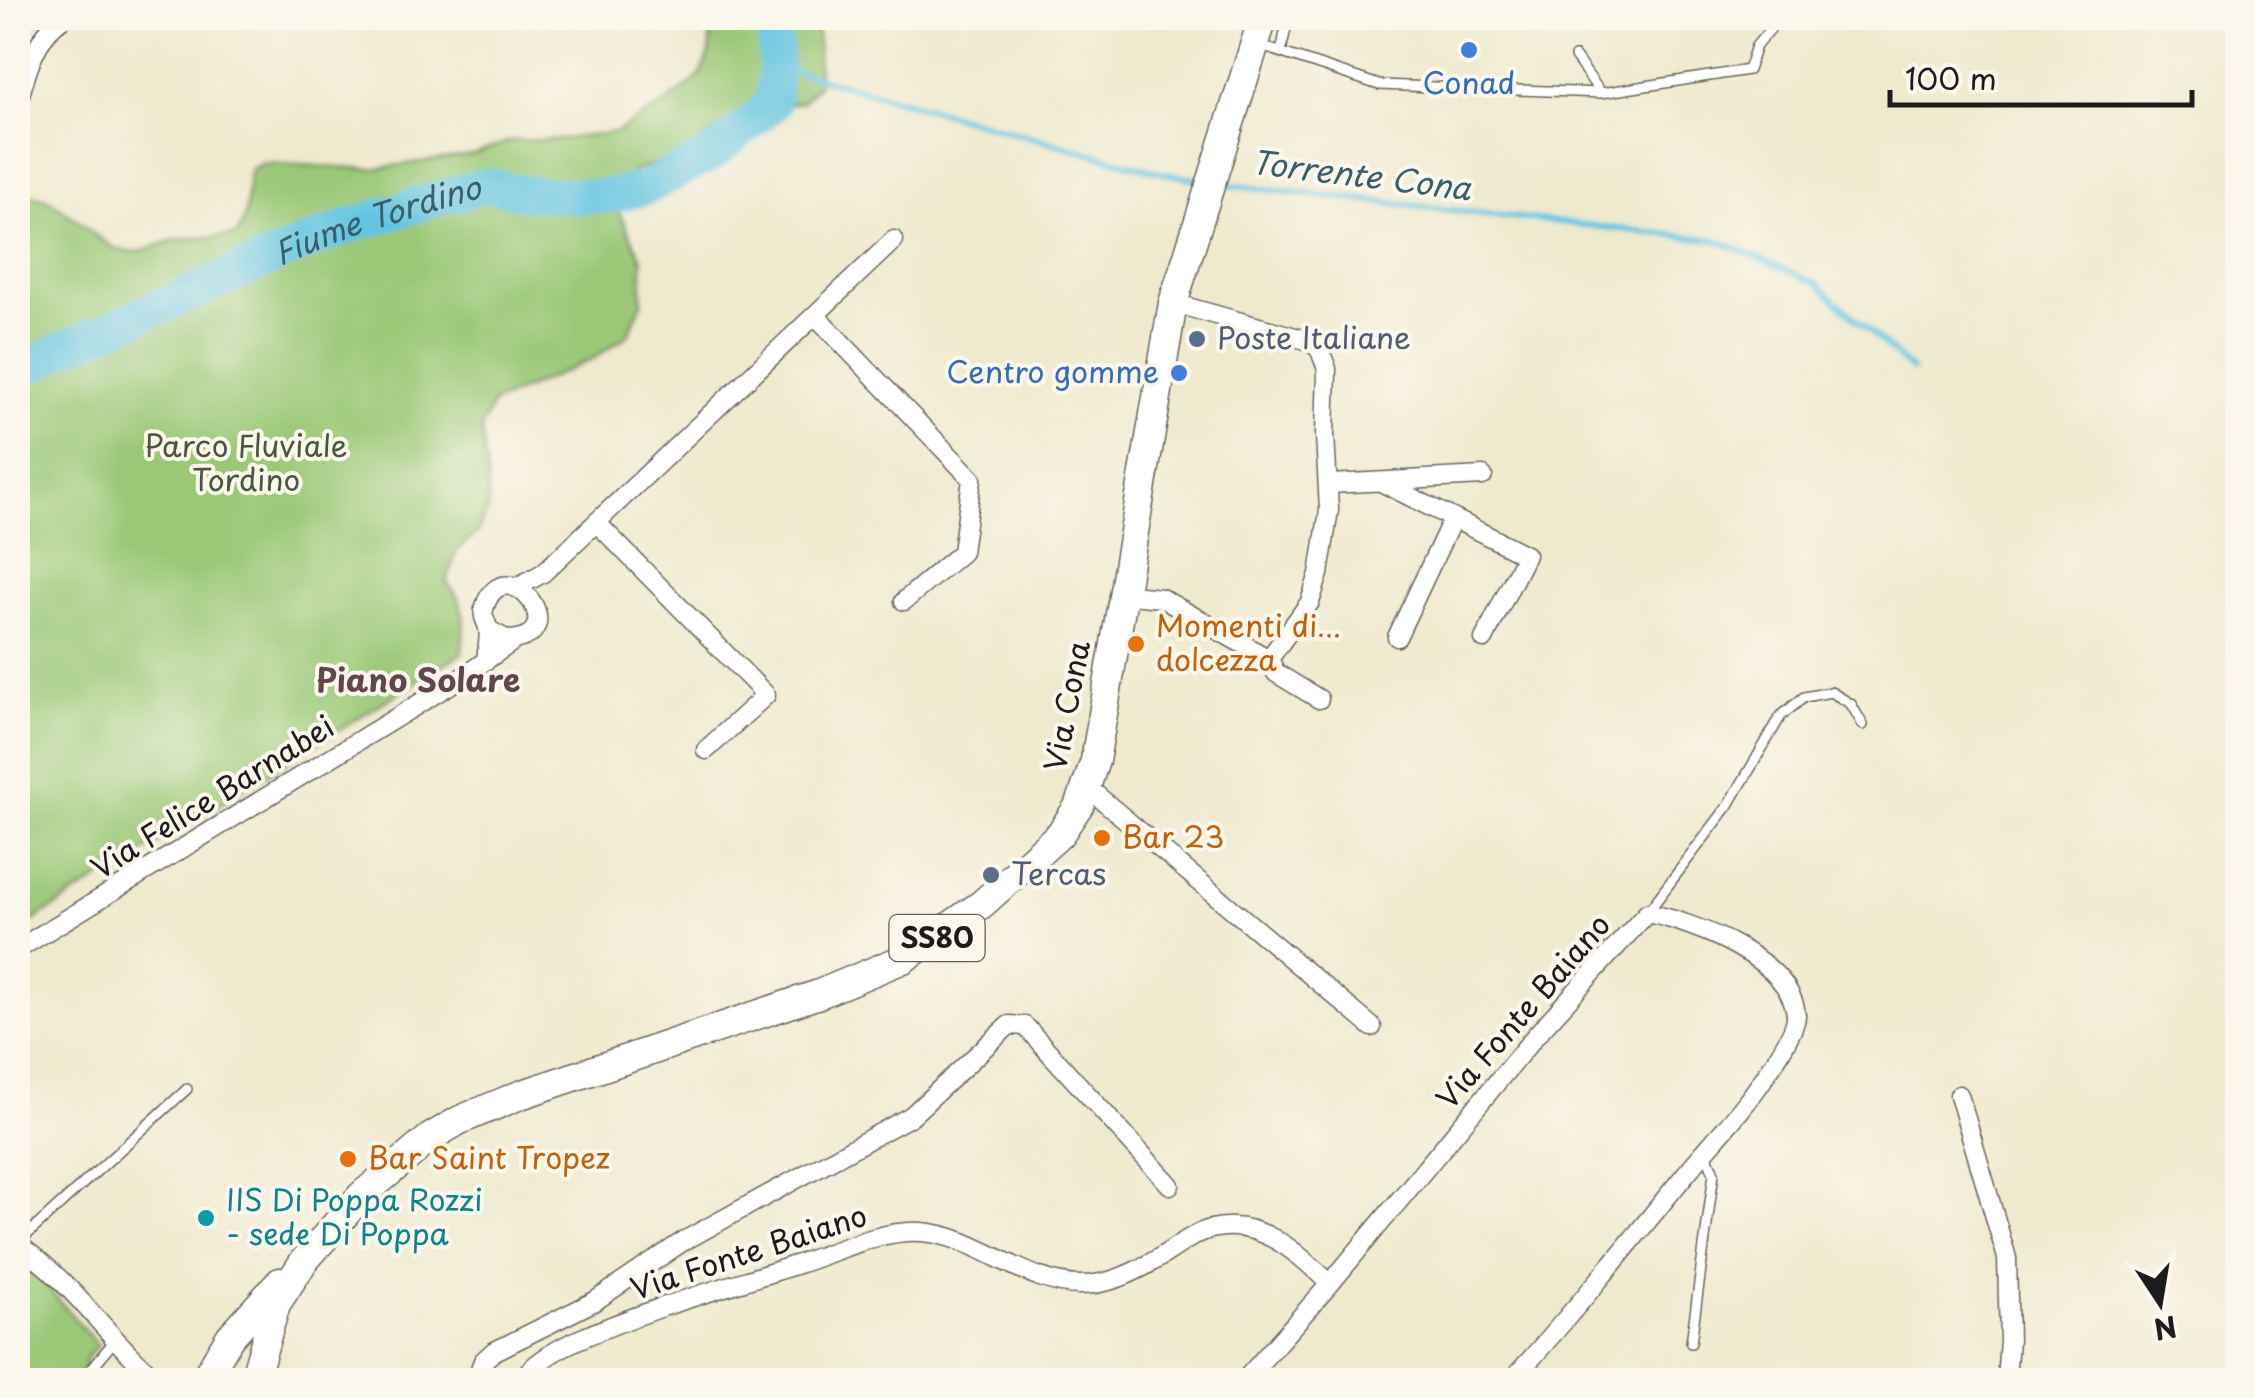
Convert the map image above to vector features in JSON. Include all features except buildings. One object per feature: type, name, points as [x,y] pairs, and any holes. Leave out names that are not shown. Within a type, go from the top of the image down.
[{"type":"main road","name":"Via Cona","points":[[254,1380],[276,1304],[304,1261],[331,1227],[402,1158],[460,1120],[560,1080],[819,994],[903,959],[982,904],[1060,834],[1088,787],[1095,761],[1175,296],[1262,46]]},
{"type":"main road","name":"Via Cona","points":[[204,1380],[253,1308],[304,1261]]},
{"type":"street","points":[[18,102],[37,48],[54,24],[64,18]]},
{"type":"street","points":[[486,660],[489,630],[483,615],[487,600],[499,589],[515,588],[543,573],[894,240]]},
{"type":"street","points":[[1175,296],[1306,340],[1318,348],[1327,369],[1324,434],[1329,510],[1314,593],[1269,659]]},
{"type":"street","points":[[815,315],[972,479],[962,552],[904,601]]},
{"type":"street","points":[[1330,484],[1483,476]]},
{"type":"street","points":[[1380,482],[1526,554],[1484,639]]},
{"type":"street","points":[[1396,637],[1453,518]]},
{"type":"street","points":[[596,522],[766,694],[706,750]]},
{"type":"street","points":[[532,599],[543,573]]},
{"type":"street","points":[[489,630],[500,639],[515,640],[530,632],[536,607],[532,599],[515,588]]},
{"type":"street","points":[[1121,594],[1161,598],[1269,659],[1276,673],[1320,699]]},
{"type":"street","name":"Via Felice Barnabei","points":[[18,949],[515,640]]},
{"type":"street","points":[[1088,787],[1372,1027]]},
{"type":"street","name":"Via Fonte Baiano","points":[[1245,1380],[1330,1284],[1536,1035],[1648,913],[1672,918],[1736,946],[1777,975],[1792,994],[1797,1020],[1765,1078],[1512,1380]]},
{"type":"street","points":[[476,1380],[483,1361],[493,1352],[582,1308],[682,1242],[910,1116],[1009,1025],[1025,1026],[1170,1185]]},
{"type":"street","points":[[1959,1094],[2007,1258],[2010,1322],[2006,1380]]},
{"type":"street","name":"Via Fonte Baiano","points":[[520,1380],[532,1366],[577,1340],[903,1232],[944,1236],[1026,1270],[1078,1285],[1124,1278],[1195,1236],[1210,1229],[1233,1227],[1280,1240],[1330,1284]]},
{"type":"street","points":[[18,1244],[45,1263],[120,1346],[158,1380]]},
{"type":"street","points":[[120,1346],[143,1380]]},
{"type":"lane","points":[[1288,18],[1262,46],[1380,84],[1601,93],[1748,70],[1756,46],[1772,27]]},
{"type":"lane","points":[[1574,57],[1601,93]]},
{"type":"lane","points":[[1648,913],[1729,805],[1781,716],[1804,698],[1831,692],[1851,704],[1864,725]]},
{"type":"lane","points":[[18,1244],[187,1090]]},
{"type":"lane","points":[[1691,1343],[1714,1173],[1705,1151]]},
{"type":"lane","points":[[92,1380],[92,1368],[120,1346]]},
{"type":"green space","name":"Parco Fluviale Tordino","points":[[710,18],[817,18],[818,85],[802,102],[742,111],[682,155],[633,171],[616,207],[642,259],[642,303],[628,335],[593,359],[493,403],[481,428],[488,510],[476,534],[457,550],[446,582],[461,606],[462,653],[18,930],[18,197],[44,199],[108,244],[128,252],[181,239],[236,235],[246,211],[251,169],[264,163],[372,169],[472,155],[510,141],[616,132],[662,106],[700,76],[710,51]]},
{"type":"green space","points":[[18,1262],[39,1277],[98,1346],[86,1358],[80,1380],[18,1380]]},
{"type":"waterway","name":"Fiume Tordino","points":[[18,375],[52,354],[301,245],[446,196],[488,185],[526,193],[576,196],[611,196],[646,188],[714,153],[772,105],[776,66],[774,18]]},
{"type":"waterway","name":"Torrente Cona","points":[[776,66],[1162,173],[1202,180]]},
{"type":"waterway","name":"Torrente Cona","points":[[1219,184],[1716,240],[1816,283],[1912,370]]},
{"type":"place","name":"Conad","points":[[1469,50]]},
{"type":"place","name":"Poste Italiane","points":[[1197,339]]},
{"type":"place","name":"Centro gomme","points":[[1179,373]]},
{"type":"place","name":"Momenti di... dolcezza","points":[[1136,644]]},
{"type":"place","name":"Bar 23","points":[[1102,838]]},
{"type":"place","name":"Tercas","points":[[991,875]]},
{"type":"place","name":"Bar Saint Tropez","points":[[348,1159]]},
{"type":"place","name":"IIS Di Poppa Rozzi - sede Di Poppa","points":[[206,1218]]},
{"type":"district","name":"Piano Solare","points":[[418,681]]}]
